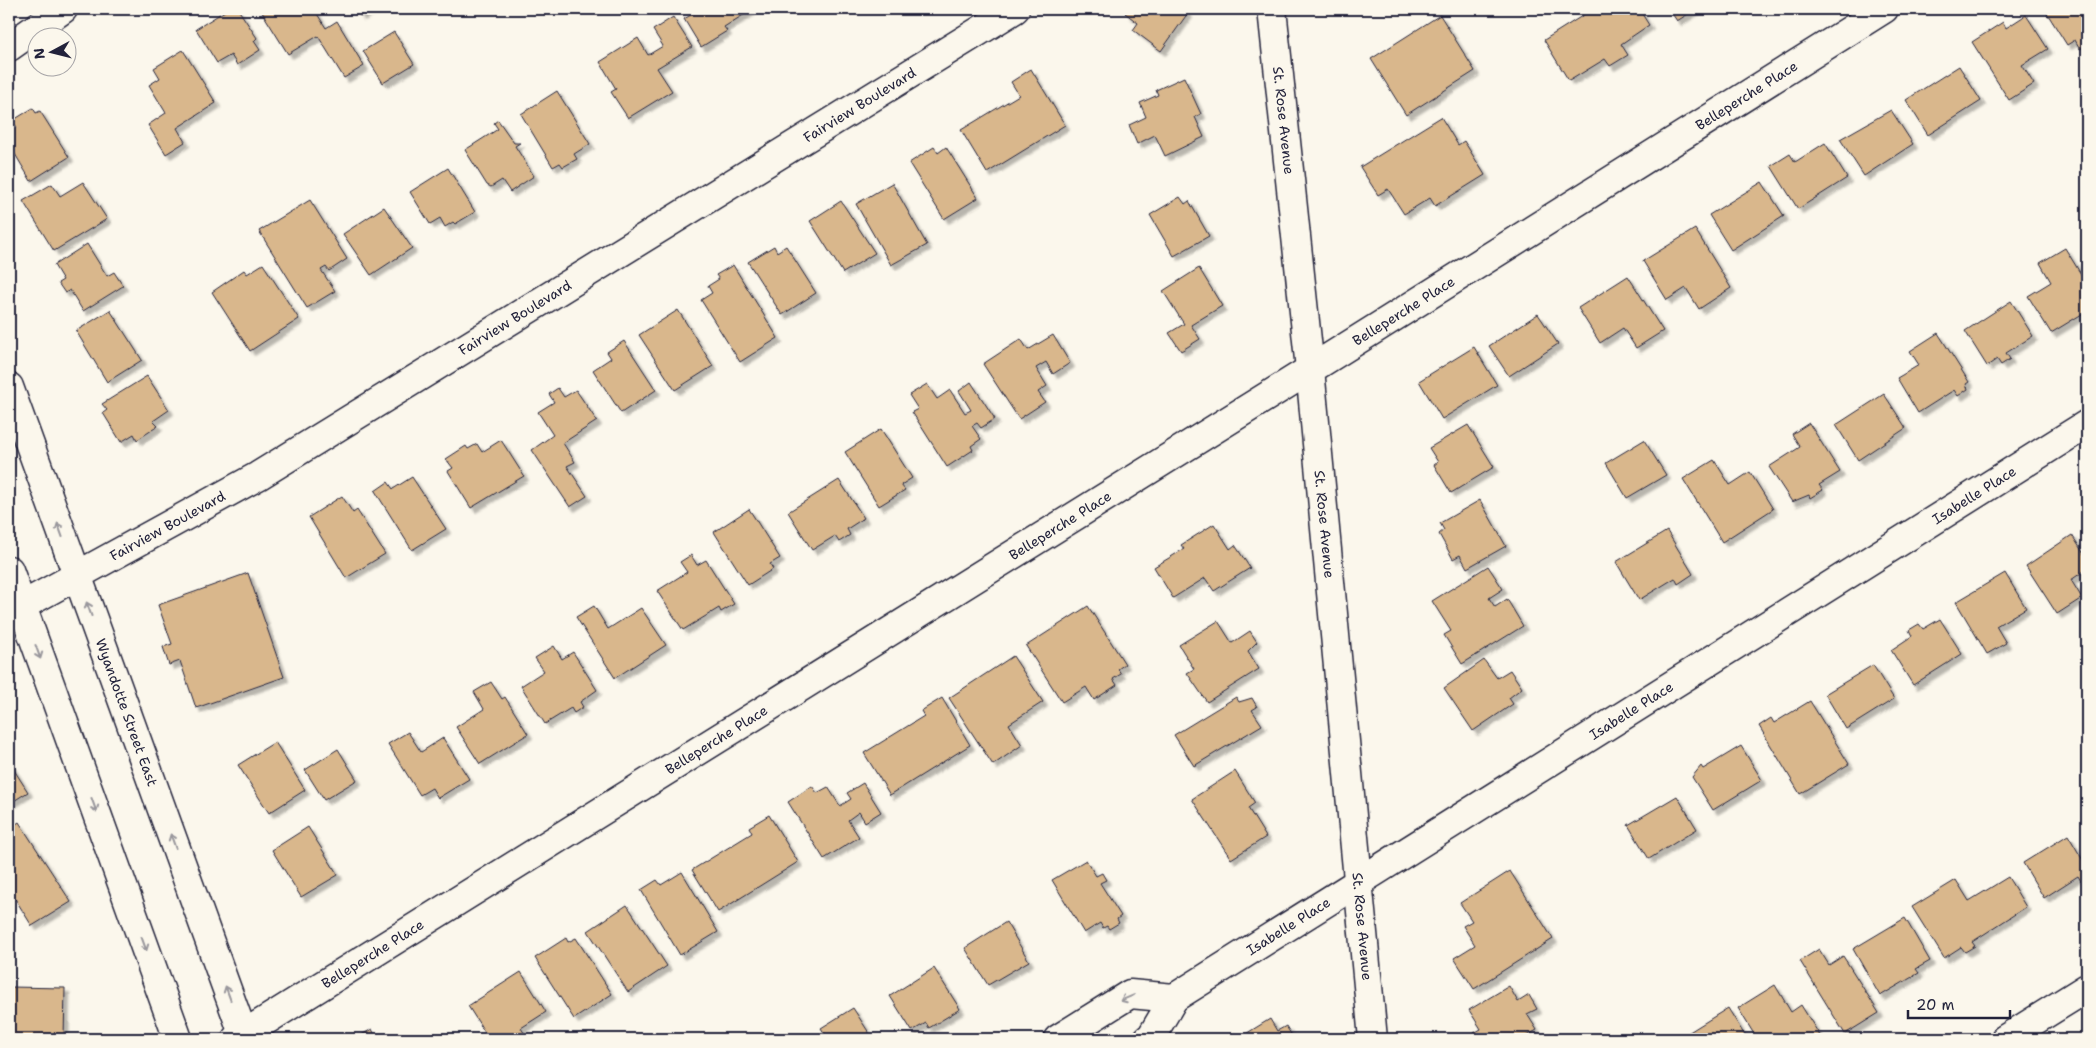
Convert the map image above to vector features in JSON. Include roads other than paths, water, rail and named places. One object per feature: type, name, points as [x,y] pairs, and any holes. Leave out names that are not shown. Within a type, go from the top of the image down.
[{"type":"street","points":[[9,47],[64,9]]},
{"type":"street","name":"Fairview Boulevard","points":[[15,610],[258,476],[1015,9]]},
{"type":"street","name":"St. Rose Avenue","points":[[1272,9],[1310,369],[1373,1039]]},
{"type":"street","name":"Belleperche Place","points":[[241,1038],[1884,9]]},
{"type":"street","name":"Wyandotte Street East","points":[[9,387],[241,1038]]},
{"type":"street","name":"Isabelle Place","points":[[1148,1039],[1152,1037],[1174,998],[1358,880],[2087,424]]},
{"type":"street","points":[[9,570],[15,610],[178,1039]]},
{"type":"street","points":[[2005,1039],[2087,988]]},
{"type":"street","points":[[1058,1039],[1130,994],[1174,998]]}]
